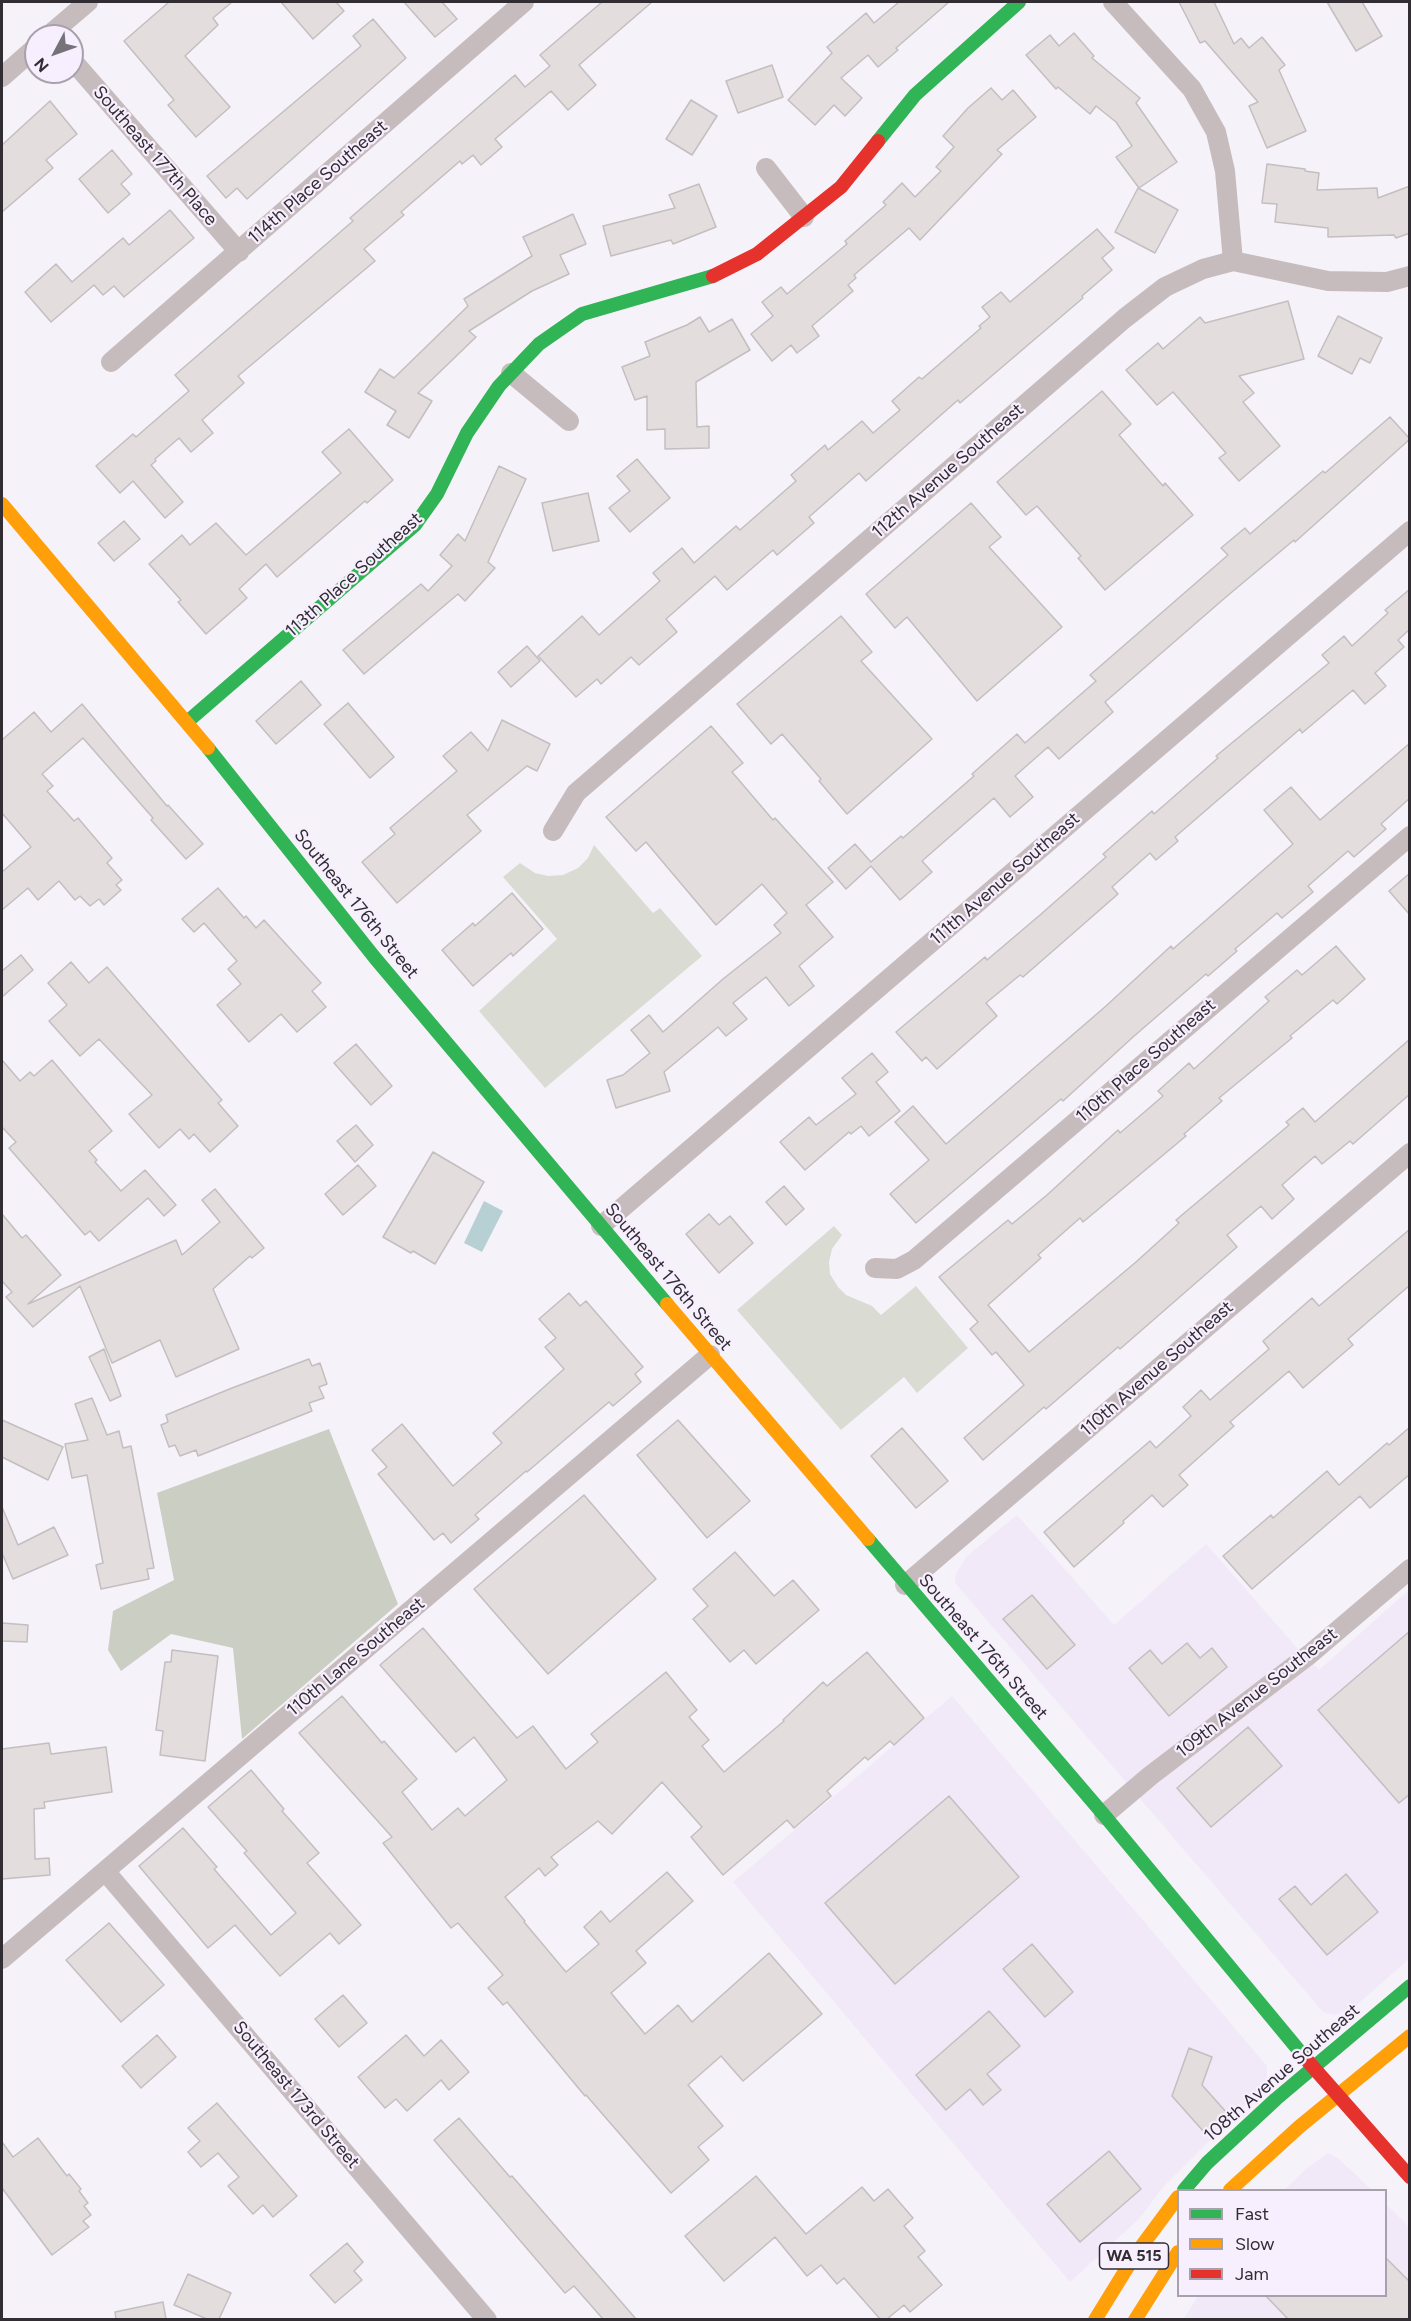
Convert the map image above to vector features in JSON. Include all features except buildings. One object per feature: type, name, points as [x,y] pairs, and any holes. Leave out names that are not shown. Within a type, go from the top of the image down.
[{"type":"main road","name":"113th Place Southeast","points":[[187,722],[415,525],[437,494],[466,433],[499,386],[539,344],[582,314],[708,278],[757,254],[841,187],[915,95],[1019,2]]},
{"type":"main road","name":"Southeast 176th Street","points":[[2,504],[187,722],[375,958],[905,1585],[1104,1815],[1313,2067],[1410,2177]]},
{"type":"main road","name":"108th Avenue Southeast","points":[[1185,2189],[1207,2163],[1313,2067],[1410,1986]]},
{"type":"main road","points":[[1231,2189],[1299,2127],[1410,2036]]},
{"type":"main road","name":"WA 515","points":[[1095,2319],[1135,2254],[1177,2200]]},
{"type":"main road","name":"WA 515","points":[[1135,2319],[1177,2255]]},
{"type":"street","points":[[62,24],[88,2]]},
{"type":"street","name":"114th Place Southeast","points":[[111,362],[524,2]]},
{"type":"street","points":[[1113,2],[1192,89],[1216,132],[1225,171],[1233,261]]},
{"type":"street","points":[[2,77],[24,58]]},
{"type":"street","name":"Southeast 177th Place","points":[[84,74],[239,252]]},
{"type":"street","points":[[766,168],[804,217]]},
{"type":"street","name":"112th Avenue Southeast","points":[[553,831],[576,793],[1125,318],[1165,287],[1203,269],[1233,261],[1328,281],[1387,282],[1410,276]]},
{"type":"street","points":[[511,373],[569,421]]},
{"type":"street","name":"111th Avenue Southeast","points":[[601,1226],[1410,531]]},
{"type":"street","name":"110th Place Southeast","points":[[875,1268],[897,1269],[914,1260],[1410,836]]},
{"type":"street","name":"110th Avenue Southeast","points":[[905,1585],[1410,1153]]},
{"type":"street","name":"110th Lane Southeast","points":[[2,1959],[710,1355]]},
{"type":"street","name":"109th Avenue Southeast","points":[[1104,1815],[1150,1776],[1310,1654],[1410,1569]]},
{"type":"street","name":"Southeast 173rd Street","points":[[105,1871],[487,2319]]},
{"type":"shaded area","points":[[594,845],[653,913],[660,908],[702,956],[545,1088],[479,1011],[557,939],[503,877],[520,863],[535,873],[548,876],[563,875],[578,868],[588,858]]},
{"type":"shaded area","points":[[834,1226],[842,1235],[832,1249],[829,1262],[830,1274],[846,1295],[872,1306],[881,1315],[916,1286],[968,1348],[917,1393],[904,1377],[841,1430],[737,1310]]},
{"type":"shaded area","points":[[329,1429],[398,1604],[242,1739],[233,1648],[171,1634],[121,1671],[108,1650],[113,1611],[174,1580],[157,1493]]},
{"type":"shaded area","points":[[1017,1515],[1114,1625],[1206,1544],[1319,1670],[1409,1590],[1409,1959],[1352,2009],[1334,2015],[1323,2012],[955,1583],[956,1574],[966,1557]]},
{"type":"shaded area","points":[[952,1696],[1267,2066],[1267,2081],[1253,2097],[1163,2187],[1140,2218],[1070,2282],[733,1882]]},
{"type":"shaded area","points":[[1328,2153],[1339,2159],[1371,2189],[1285,2189],[1307,2168]]},
{"type":"shaded area","points":[[1387,2205],[1409,2227],[1409,2319],[1183,2320],[1197,2297],[1387,2297]]},
{"type":"water","points":[[484,1201],[503,1211],[482,1252],[464,1243]]},
{"type":"traffic: fast","points":[[878,141],[915,95],[1019,2]]},
{"type":"traffic: fast","points":[[187,722],[415,525],[437,494],[467,433],[499,386],[539,344],[582,314],[713,276]]},
{"type":"traffic: fast","points":[[208,748],[375,958],[667,1304]]},
{"type":"traffic: fast","points":[[868,1539],[1104,1815],[1306,2059]]},
{"type":"traffic: fast","points":[[1185,2189],[1207,2163],[1276,2099],[1410,1986]]},
{"type":"traffic: slow","points":[[2,504],[208,748]]},
{"type":"traffic: slow","points":[[667,1304],[868,1539]]},
{"type":"traffic: slow","points":[[1231,2189],[1299,2127],[1410,2036]]},
{"type":"traffic: slow","points":[[1095,2320],[1135,2255],[1177,2198]]},
{"type":"traffic: slow","points":[[1135,2320],[1177,2254]]},
{"type":"traffic: jam","points":[[713,276],[757,254],[841,187],[878,141]]},
{"type":"traffic: jam","points":[[1306,2059],[1410,2177]]}]
